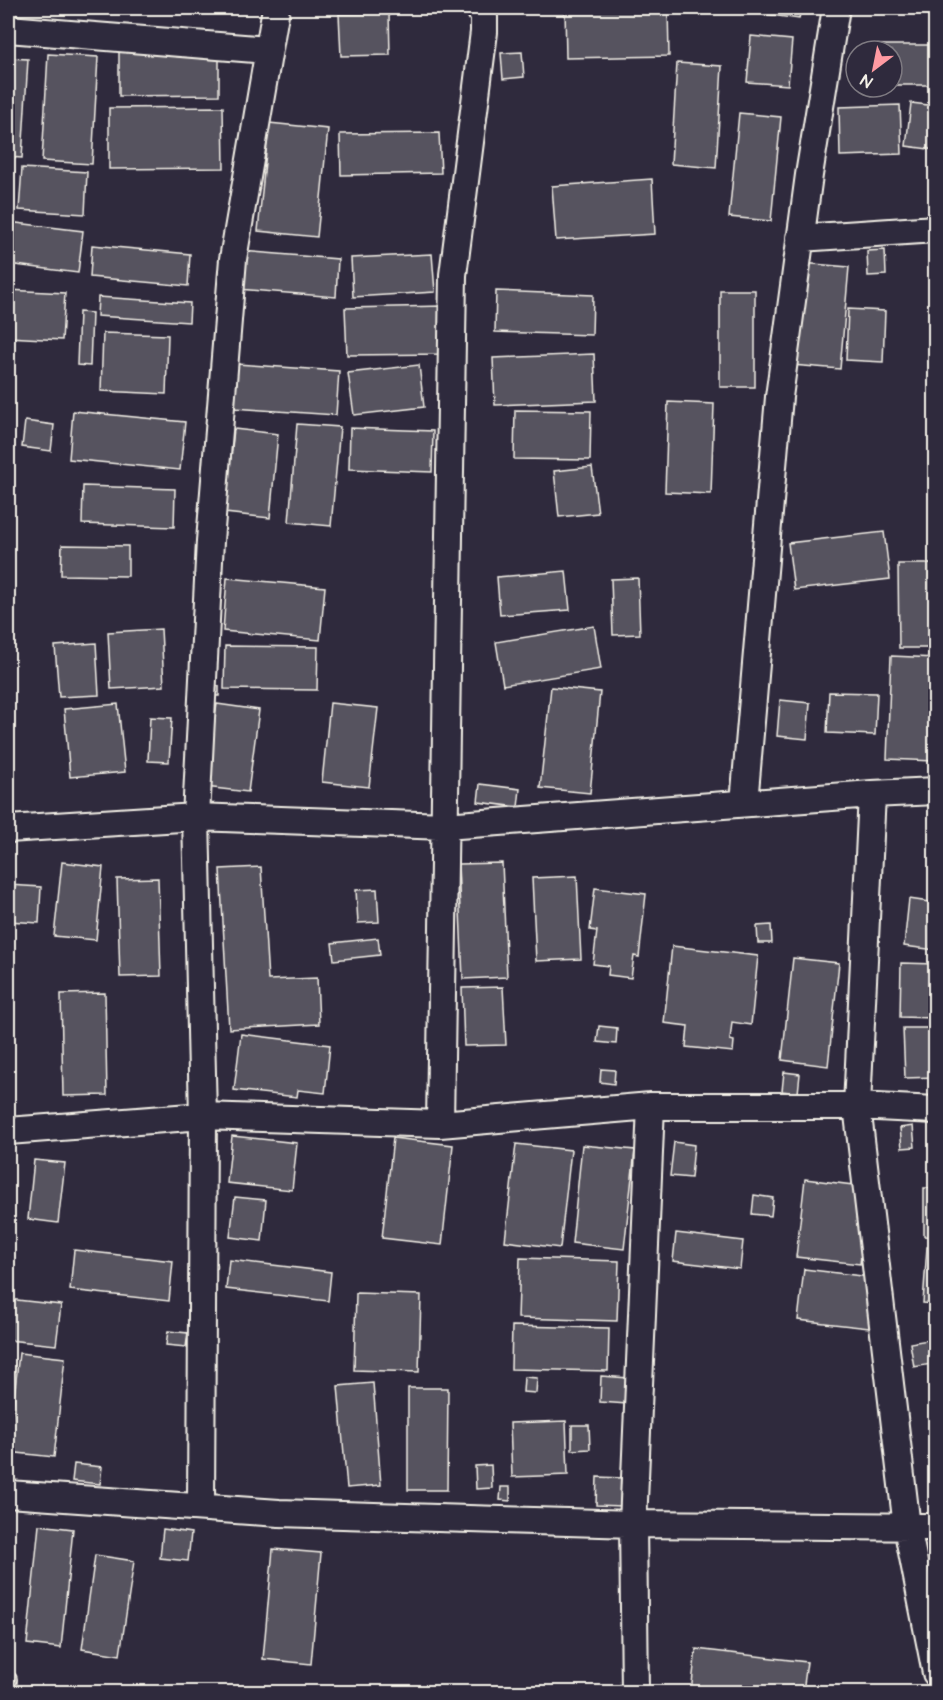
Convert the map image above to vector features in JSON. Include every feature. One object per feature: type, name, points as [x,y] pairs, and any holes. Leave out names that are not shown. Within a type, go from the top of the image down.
[{"type":"street","points":[[201,1507],[203,1116],[196,817],[210,541],[233,259],[276,8]]},
{"type":"street","points":[[440,1124],[453,275],[484,32],[484,8]]},
{"type":"street","points":[[744,803],[779,398],[800,238],[836,8]]},
{"type":"street","points":[[8,29],[268,50]]},
{"type":"street","points":[[800,238],[936,229]]},
{"type":"street","points":[[8,829],[196,817],[445,826],[936,791]]},
{"type":"street","points":[[872,794],[857,1106],[907,1527],[936,1673]]},
{"type":"street","points":[[635,1692],[633,1524],[651,1106]]},
{"type":"street","points":[[8,1131],[203,1116],[440,1124],[651,1106],[857,1106],[936,1110]]},
{"type":"street","points":[[8,1494],[279,1513],[633,1524],[936,1527]]},
{"type":"lane","points":[[9,1692],[10,1679]]},
{"type":"building","points":[[565,8],[668,8],[669,56],[566,58]]},
{"type":"building","points":[[750,8],[801,8],[799,19],[749,12]]},
{"type":"building","points":[[389,13],[390,55],[341,56],[339,14]]},
{"type":"building","points":[[751,36],[792,40],[788,85],[747,82]]},
{"type":"building","points":[[904,45],[936,45],[936,85],[904,85]]},
{"type":"building","points":[[219,51],[219,95],[119,96],[119,52]]},
{"type":"building","points":[[522,52],[524,77],[503,79],[501,53]]},
{"type":"building","points":[[48,54],[98,57],[92,164],[42,161]]},
{"type":"building","points":[[8,58],[28,59],[22,158],[8,157]]},
{"type":"building","points":[[677,63],[722,66],[716,168],[671,164]]},
{"type":"building","points":[[911,103],[936,106],[936,150],[906,146]]},
{"type":"building","points":[[900,105],[902,154],[840,156],[839,107]]},
{"type":"building","points":[[223,107],[224,168],[109,169],[109,108]]},
{"type":"building","points":[[739,113],[781,117],[771,221],[729,217]]},
{"type":"building","points":[[269,123],[328,129],[317,237],[258,231]]},
{"type":"building","points":[[439,133],[441,173],[341,175],[340,134]]},
{"type":"building","points":[[22,168],[87,172],[85,214],[19,210]]},
{"type":"building","points":[[8,170],[14,171],[13,189],[8,188]]},
{"type":"building","points":[[652,179],[655,234],[556,240],[552,186]]},
{"type":"building","points":[[8,222],[83,231],[78,273],[8,264]]},
{"type":"building","points":[[92,245],[190,254],[188,286],[90,277]]},
{"type":"building","points":[[885,250],[886,275],[868,276],[867,251]]},
{"type":"building","points":[[241,251],[338,259],[336,297],[238,289]]},
{"type":"building","points":[[432,254],[435,292],[353,297],[351,258]]},
{"type":"building","points":[[801,263],[849,267],[840,369],[792,365]]},
{"type":"building","points":[[8,290],[65,293],[62,340],[8,337]]},
{"type":"building","points":[[720,290],[755,290],[755,387],[720,387]]},
{"type":"building","points":[[496,291],[593,295],[592,335],[495,332]]},
{"type":"building","points":[[98,297],[190,303],[189,322],[97,316]]},
{"type":"building","points":[[444,306],[446,354],[347,355],[345,308]]},
{"type":"building","points":[[848,309],[885,311],[883,362],[846,360]]},
{"type":"building","points":[[79,312],[92,313],[90,366],[77,365]]},
{"type":"building","points":[[103,333],[168,335],[166,394],[101,391]]},
{"type":"building","points":[[594,354],[596,401],[495,405],[493,358]]},
{"type":"building","points":[[236,364],[339,371],[336,415],[233,408]]},
{"type":"building","points":[[419,365],[424,407],[354,415],[348,373]]},
{"type":"building","points":[[668,402],[714,404],[711,494],[665,492]]},
{"type":"building","points":[[515,410],[591,411],[590,460],[514,459]]},
{"type":"building","points":[[73,411],[185,422],[180,470],[69,459]]},
{"type":"building","points":[[25,421],[54,425],[51,451],[22,447]]},
{"type":"building","points":[[297,424],[340,427],[331,526],[289,522]]},
{"type":"building","points":[[350,428],[433,431],[432,472],[349,469]]},
{"type":"building","points":[[234,429],[278,434],[270,518],[225,513]]},
{"type":"building","points":[[592,467],[598,513],[559,517],[554,471]]},
{"type":"building","points":[[83,486],[175,489],[174,527],[82,524]]},
{"type":"building","points":[[884,532],[890,579],[794,590],[788,543]]},
{"type":"building","points":[[62,545],[128,546],[128,576],[61,575]]},
{"type":"building","points":[[898,564],[936,564],[936,648],[899,648]]},
{"type":"building","points":[[566,571],[570,610],[500,615],[497,577]]},
{"type":"building","points":[[227,578],[325,587],[320,640],[223,631]]},
{"type":"building","points":[[638,578],[640,634],[613,635],[611,579]]},
{"type":"building","points":[[594,626],[601,669],[503,685],[496,642]]},
{"type":"building","points":[[161,629],[164,686],[111,689],[108,632]]},
{"type":"building","points":[[96,643],[99,695],[59,697],[55,646]]},
{"type":"building","points":[[225,646],[318,647],[317,690],[224,689]]},
{"type":"building","points":[[891,656],[936,658],[934,761],[887,759]]},
{"type":"building","points":[[207,686],[219,686],[219,696],[207,696]]},
{"type":"building","points":[[551,687],[600,692],[590,793],[540,788]]},
{"type":"building","points":[[829,692],[877,693],[875,735],[827,733]]},
{"type":"building","points":[[780,700],[810,703],[807,739],[777,736]]},
{"type":"building","points":[[330,703],[378,708],[369,787],[322,782]]},
{"type":"building","points":[[118,704],[125,772],[70,777],[64,709]]},
{"type":"building","points":[[217,704],[259,710],[248,792],[205,787]]},
{"type":"building","points":[[8,712],[10,712],[11,753],[8,754]]},
{"type":"building","points":[[150,717],[172,718],[169,762],[148,761]]},
{"type":"building","points":[[480,784],[520,789],[518,807],[478,802]]},
{"type":"building","points":[[62,862],[103,867],[96,940],[54,936]]},
{"type":"building","points":[[502,863],[507,977],[463,979],[458,864]]},
{"type":"building","points":[[261,867],[268,980],[317,978],[319,1024],[229,1029],[220,869]]},
{"type":"building","points":[[577,876],[581,959],[536,961],[532,878]]},
{"type":"building","points":[[158,878],[161,976],[120,977],[117,879]]},
{"type":"building","points":[[8,885],[41,887],[39,923],[8,921]]},
{"type":"building","points":[[595,888],[646,894],[639,957],[634,956],[631,978],[608,975],[609,966],[593,964],[597,931],[590,930]]},
{"type":"building","points":[[377,889],[379,922],[358,923],[356,890]]},
{"type":"building","points":[[909,899],[936,903],[936,950],[904,946]]},
{"type":"building","points":[[771,925],[772,943],[758,943],[757,926]]},
{"type":"building","points":[[378,938],[380,955],[334,960],[332,943]]},
{"type":"building","points":[[672,946],[758,956],[751,1025],[732,1022],[730,1040],[734,1041],[733,1052],[686,1047],[688,1026],[664,1023]]},
{"type":"building","points":[[793,958],[839,963],[828,1066],[782,1060]]},
{"type":"building","points":[[901,963],[936,964],[936,1018],[900,1017]]},
{"type":"building","points":[[503,987],[506,1045],[464,1046],[462,988]]},
{"type":"building","points":[[105,993],[107,1095],[63,1096],[61,994]]},
{"type":"building","points":[[599,1026],[617,1028],[616,1044],[597,1042]]},
{"type":"building","points":[[903,1028],[936,1028],[936,1077],[905,1078]]},
{"type":"building","points":[[241,1034],[330,1045],[325,1093],[298,1090],[297,1097],[234,1090]]},
{"type":"building","points":[[601,1069],[615,1070],[614,1084],[600,1082]]},
{"type":"building","points":[[784,1072],[800,1074],[798,1093],[782,1091]]},
{"type":"building","points":[[913,1126],[915,1147],[902,1148],[900,1128]]},
{"type":"building","points":[[232,1136],[297,1143],[292,1190],[227,1183]]},
{"type":"building","points":[[393,1138],[453,1145],[442,1245],[382,1238]]},
{"type":"building","points":[[674,1142],[694,1145],[691,1178],[670,1176]]},
{"type":"building","points":[[516,1144],[571,1150],[560,1248],[505,1241]]},
{"type":"building","points":[[582,1145],[635,1150],[624,1249],[572,1243]]},
{"type":"building","points":[[34,1160],[65,1163],[58,1223],[28,1219]]},
{"type":"building","points":[[805,1179],[869,1187],[860,1264],[796,1257]]},
{"type":"building","points":[[924,1188],[936,1188],[936,1237],[924,1236]]},
{"type":"building","points":[[754,1195],[773,1198],[771,1216],[752,1214]]},
{"type":"building","points":[[235,1197],[266,1200],[262,1241],[230,1237]]},
{"type":"building","points":[[676,1233],[743,1241],[740,1269],[673,1261]]},
{"type":"building","points":[[927,1247],[936,1248],[936,1304],[923,1303]]},
{"type":"building","points":[[74,1250],[173,1261],[169,1301],[70,1290]]},
{"type":"building","points":[[520,1258],[619,1261],[617,1321],[518,1318]]},
{"type":"building","points":[[229,1260],[331,1272],[328,1301],[226,1289]]},
{"type":"building","points":[[804,1269],[878,1278],[878,1329],[798,1320]]},
{"type":"building","points":[[356,1293],[421,1295],[419,1372],[354,1370]]},
{"type":"building","points":[[8,1299],[61,1305],[56,1345],[8,1340]]},
{"type":"building","points":[[512,1326],[609,1328],[608,1371],[511,1369]]},
{"type":"building","points":[[168,1331],[188,1333],[186,1347],[166,1345]]},
{"type":"building","points":[[928,1340],[932,1364],[914,1367],[910,1343]]},
{"type":"building","points":[[19,1353],[65,1358],[54,1457],[8,1452]]},
{"type":"building","points":[[601,1376],[629,1378],[627,1404],[600,1402]]},
{"type":"building","points":[[524,1377],[537,1378],[536,1393],[523,1392]]},
{"type":"building","points":[[373,1383],[381,1485],[347,1488],[338,1386]]},
{"type":"building","points":[[408,1388],[448,1388],[447,1490],[408,1490]]},
{"type":"building","points":[[566,1421],[568,1475],[512,1477],[510,1423]]},
{"type":"building","points":[[572,1425],[589,1425],[590,1449],[572,1450]]},
{"type":"building","points":[[74,1464],[102,1467],[100,1484],[72,1481]]},
{"type":"building","points":[[491,1465],[492,1488],[476,1489],[475,1466]]},
{"type":"building","points":[[597,1477],[623,1478],[622,1506],[596,1505]]},
{"type":"building","points":[[501,1487],[510,1487],[510,1501],[500,1500]]},
{"type":"building","points":[[39,1525],[73,1529],[61,1648],[27,1644]]},
{"type":"building","points":[[163,1529],[191,1533],[188,1561],[160,1558]]},
{"type":"building","points":[[273,1549],[321,1553],[311,1664],[263,1659]]},
{"type":"building","points":[[95,1555],[134,1561],[120,1655],[82,1649]]},
{"type":"building","points":[[696,1649],[807,1662],[803,1692],[691,1692]]}]
